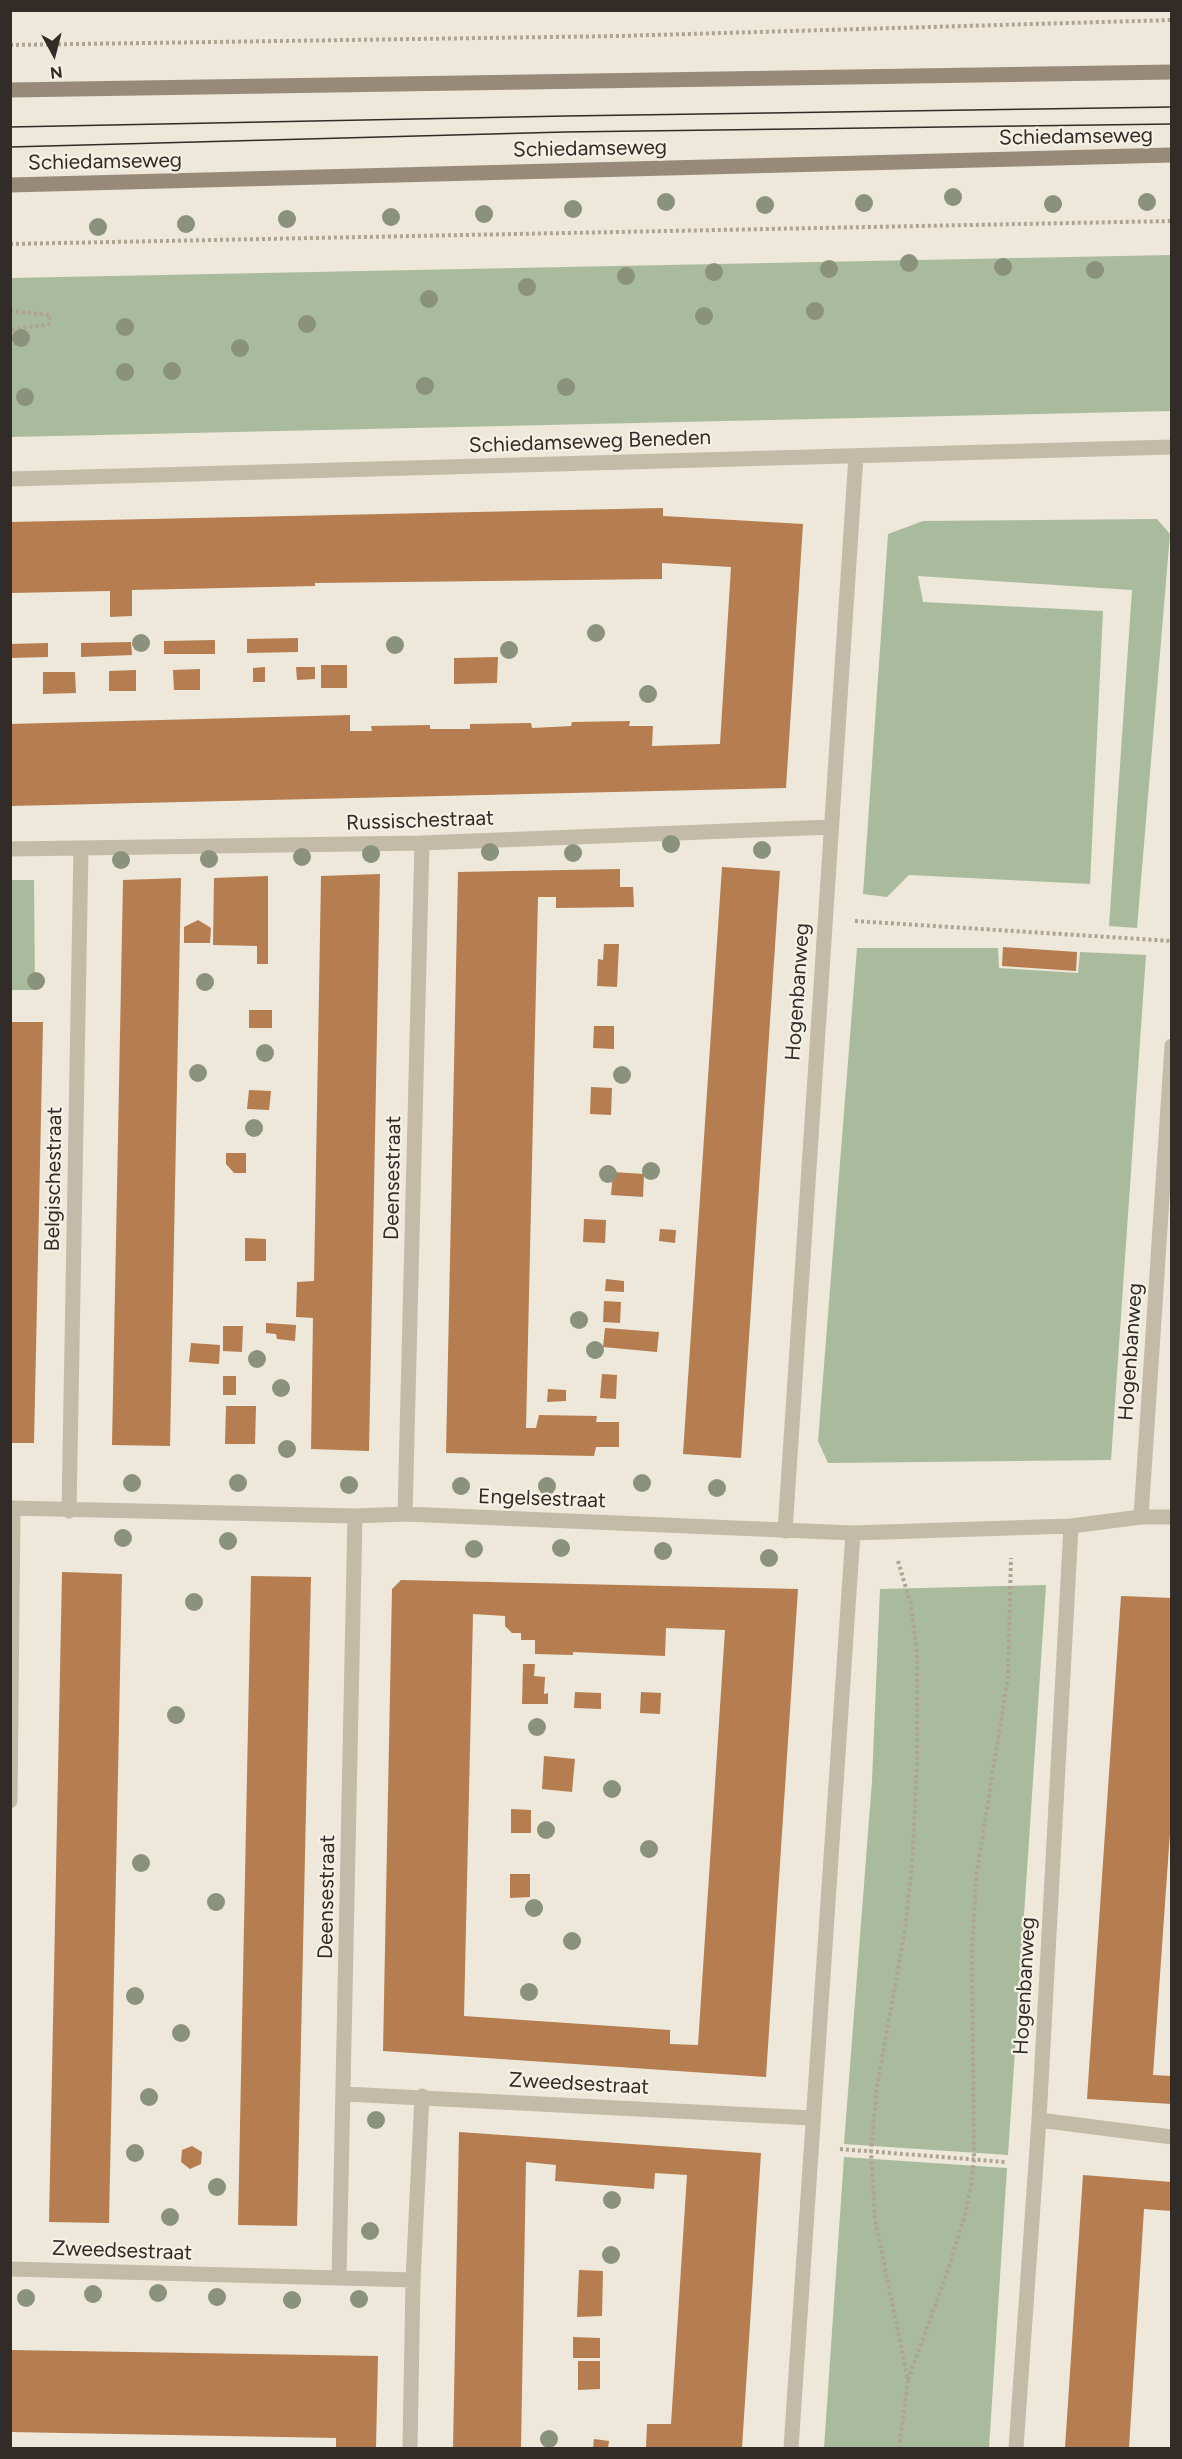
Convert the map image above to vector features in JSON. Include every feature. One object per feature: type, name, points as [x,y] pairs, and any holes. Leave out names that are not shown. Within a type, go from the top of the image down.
[{"type":"main road","points":[[10,90],[1172,72]]},
{"type":"main road","name":"Schiedamseweg","points":[[10,185],[1172,155]]},
{"type":"street","name":"Schiedamseweg Beneden","points":[[10,479],[1172,447]]},
{"type":"street","name":"Hogenbanweg","points":[[785,1531],[856,456]]},
{"type":"street","name":"Russischestraat","points":[[10,849],[422,843],[831,827]]},
{"type":"street","name":"Deensestraat","points":[[405,1514],[422,843]]},
{"type":"street","name":"Belgischestraat","points":[[69,1511],[81,848]]},
{"type":"street","name":"Hogenbanweg","points":[[1141,1517],[1172,1046]]},
{"type":"street","name":"Engelsestraat","points":[[12,1508],[355,1516],[405,1514],[853,1533],[1071,1526],[1141,1517],[1172,1517]]},
{"type":"street","points":[[10,1801],[12,1508]]},
{"type":"street","name":"Deensestraat","points":[[339,2278],[345,2094],[355,1516]]},
{"type":"street","name":"Hogenbanweg","points":[[1016,2448],[1039,2120],[1071,1526]]},
{"type":"street","points":[[791,2448],[853,1533]]},
{"type":"street","name":"Zweedsestraat","points":[[345,2094],[422,2096],[812,2118]]},
{"type":"street","points":[[410,2448],[413,2280],[422,2096]]},
{"type":"street","points":[[1039,2120],[1172,2137]]},
{"type":"street","name":"Zweedsestraat","points":[[10,2269],[413,2280]]},
{"type":"path","points":[[10,45],[618,36],[1172,20]]},
{"type":"path","points":[[10,244],[1172,221]]},
{"type":"path","points":[[10,311],[50,315],[49,324],[10,330]]},
{"type":"path","points":[[824,919],[1172,941]]},
{"type":"path","points":[[899,2448],[908,2381],[966,2211],[974,2159],[972,1953],[976,1877],[1008,1677],[1012,1527]]},
{"type":"path","points":[[890,1532],[911,1605],[917,1654],[917,1765],[912,1864],[905,1930],[879,2076],[871,2151],[875,2219],[908,2381]]},
{"type":"path","points":[[810,2146],[1036,2164]]},
{"type":"green space","points":[[1171,255],[1171,411],[11,437],[11,278]]},
{"type":"green space","points":[[1157,519],[1170,534],[1137,928],[1109,926],[1132,590],[918,576],[923,602],[1103,611],[1090,884],[909,875],[887,897],[863,894],[888,534],[923,521]]},
{"type":"green space","points":[[10,880],[34,880],[35,990],[11,990]]},
{"type":"green space","points":[[857,948],[998,948],[999,968],[1078,973],[1080,952],[1146,955],[1111,1460],[828,1463],[818,1441]]},
{"type":"green space","points":[[1046,1585],[1008,2155],[844,2144],[872,1781],[880,1589]]},
{"type":"green space","points":[[844,2157],[1007,2168],[989,2448],[824,2448]]},
{"type":"building","points":[[663,508],[663,516],[803,524],[786,788],[10,806],[10,724],[350,715],[350,731],[372,731],[371,726],[430,725],[430,729],[470,729],[470,724],[531,723],[532,728],[571,726],[572,722],[630,721],[629,726],[653,726],[652,746],[720,744],[731,567],[662,563],[662,579],[315,583],[315,586],[132,590],[132,616],[110,617],[110,591],[10,593],[10,522]]},
{"type":"building","points":[[298,638],[298,652],[247,653],[247,639]]},
{"type":"building","points":[[215,640],[215,654],[164,654],[164,641]]},
{"type":"building","points":[[131,642],[132,655],[81,657],[81,643]]},
{"type":"building","points":[[48,643],[48,657],[10,658],[10,644]]},
{"type":"building","points":[[498,657],[497,683],[454,684],[454,658]]},
{"type":"building","points":[[321,665],[347,665],[347,688],[321,688]]},
{"type":"building","points":[[265,667],[265,682],[253,682],[253,668]]},
{"type":"building","points":[[296,667],[315,667],[315,679],[297,680]]},
{"type":"building","points":[[200,669],[200,690],[174,690],[173,670]]},
{"type":"building","points":[[136,670],[136,691],[109,691],[109,671]]},
{"type":"building","points":[[43,672],[75,672],[76,693],[43,694]]},
{"type":"building","points":[[722,867],[780,871],[741,1458],[683,1454]]},
{"type":"building","points":[[620,869],[620,887],[633,887],[634,907],[556,908],[556,897],[538,897],[526,1428],[536,1428],[539,1415],[597,1416],[596,1422],[619,1422],[619,1447],[596,1447],[594,1456],[446,1453],[458,872]]},
{"type":"building","points":[[380,874],[369,1451],[311,1449],[313,1318],[296,1317],[297,1282],[314,1281],[321,876]]},
{"type":"building","points":[[268,876],[268,964],[257,964],[257,946],[213,945],[214,878]]},
{"type":"building","points":[[181,878],[170,1446],[112,1445],[123,880]]},
{"type":"building","points":[[198,920],[211,928],[210,943],[184,943],[184,927]]},
{"type":"building","points":[[604,944],[619,944],[617,987],[597,986],[598,959],[603,960]]},
{"type":"building","points":[[1003,947],[1077,952],[1076,971],[1002,966]]},
{"type":"building","points":[[249,1010],[272,1010],[272,1028],[249,1028]]},
{"type":"building","points":[[10,1022],[43,1022],[34,1443],[10,1443]]},
{"type":"building","points":[[594,1026],[614,1026],[614,1049],[593,1048]]},
{"type":"building","points":[[591,1087],[612,1088],[611,1115],[590,1114]]},
{"type":"building","points":[[249,1090],[271,1091],[269,1110],[247,1109]]},
{"type":"building","points":[[226,1153],[246,1153],[246,1173],[234,1173],[226,1164]]},
{"type":"building","points":[[613,1172],[644,1174],[643,1197],[611,1195]]},
{"type":"building","points":[[584,1219],[606,1220],[605,1243],[583,1242]]},
{"type":"building","points":[[660,1229],[676,1230],[675,1243],[659,1241]]},
{"type":"building","points":[[245,1238],[266,1239],[266,1261],[245,1261]]},
{"type":"building","points":[[606,1279],[624,1281],[624,1292],[605,1291]]},
{"type":"building","points":[[604,1301],[621,1302],[620,1323],[603,1322]]},
{"type":"building","points":[[266,1323],[296,1325],[295,1341],[277,1339],[276,1334],[266,1333]]},
{"type":"building","points":[[223,1326],[243,1326],[242,1352],[223,1351]]},
{"type":"building","points":[[605,1328],[659,1332],[657,1352],[603,1347]]},
{"type":"building","points":[[191,1343],[220,1345],[219,1364],[189,1362]]},
{"type":"building","points":[[602,1374],[617,1375],[616,1399],[600,1398]]},
{"type":"building","points":[[223,1376],[236,1376],[236,1395],[223,1395]]},
{"type":"building","points":[[548,1389],[566,1390],[566,1401],[547,1402]]},
{"type":"building","points":[[226,1406],[256,1406],[255,1444],[225,1444]]},
{"type":"building","points":[[62,1572],[122,1574],[109,2223],[49,2222]]},
{"type":"building","points":[[251,1576],[311,1577],[297,2226],[238,2225]]},
{"type":"building","points":[[401,1580],[798,1589],[766,2077],[383,2051],[392,1589]],"holes":[[[473,1614],[505,1616],[505,1626],[512,1633],[521,1633],[521,1640],[535,1640],[535,1654],[573,1655],[573,1652],[665,1656],[666,1628],[725,1630],[698,2045],[670,2044],[670,2030],[464,2016]]]},
{"type":"building","points":[[1121,1596],[1172,1598],[1172,1804],[1153,2075],[1172,2076],[1172,2104],[1087,2099]]},
{"type":"building","points":[[523,1664],[535,1664],[534,1676],[545,1677],[544,1694],[548,1693],[548,1704],[522,1704]]},
{"type":"building","points":[[575,1692],[601,1693],[601,1709],[574,1708]]},
{"type":"building","points":[[641,1692],[661,1693],[660,1714],[640,1713]]},
{"type":"building","points":[[544,1756],[575,1759],[572,1792],[542,1789]]},
{"type":"building","points":[[511,1809],[531,1810],[531,1833],[511,1833]]},
{"type":"building","points":[[510,1874],[530,1874],[530,1897],[510,1898]]},
{"type":"building","points":[[459,2132],[761,2153],[742,2448],[646,2448],[647,2424],[671,2424],[687,2175],[655,2173],[654,2189],[555,2181],[556,2165],[526,2162],[521,2448],[453,2448]]},
{"type":"building","points":[[192,2146],[202,2152],[201,2164],[190,2169],[181,2162],[182,2150]]},
{"type":"building","points":[[1083,2175],[1172,2182],[1172,2211],[1144,2209],[1129,2448],[1065,2448]]},
{"type":"building","points":[[579,2270],[603,2271],[602,2316],[577,2317]]},
{"type":"building","points":[[573,2337],[600,2338],[600,2358],[573,2358]]},
{"type":"building","points":[[10,2350],[378,2356],[376,2448],[336,2448],[336,2438],[10,2432]]},
{"type":"building","points":[[578,2361],[600,2361],[600,2389],[578,2390]]},
{"type":"building","points":[[594,2439],[609,2441],[608,2448],[593,2448]]},
{"type":"tram line","points":[[10,127],[1172,107]]},
{"type":"tram line","points":[[10,147],[565,132],[1172,124]]}]
